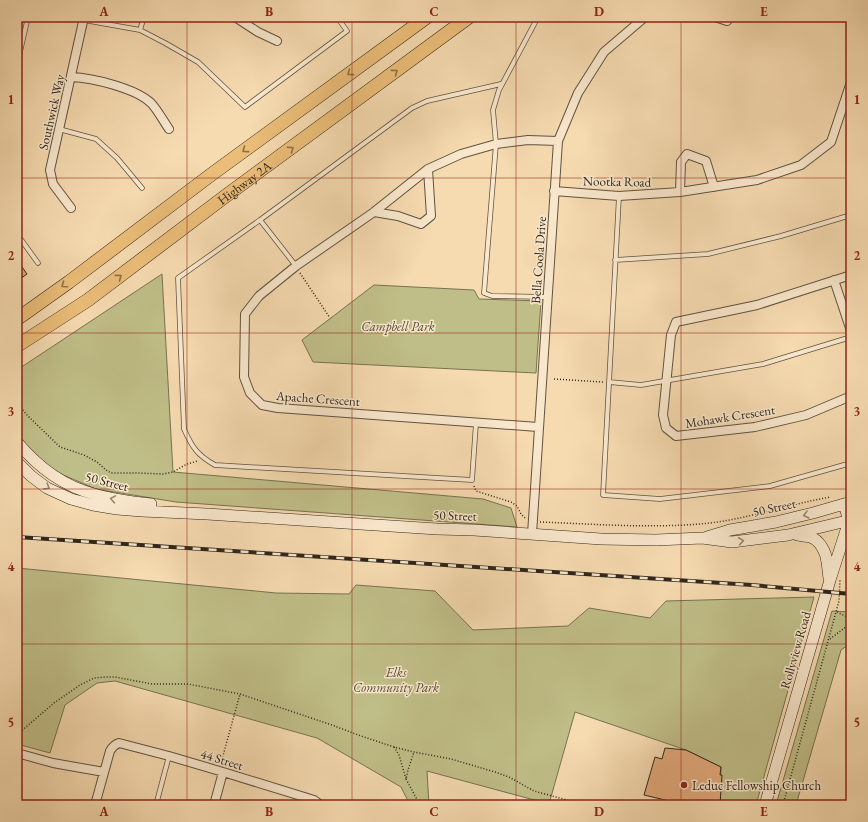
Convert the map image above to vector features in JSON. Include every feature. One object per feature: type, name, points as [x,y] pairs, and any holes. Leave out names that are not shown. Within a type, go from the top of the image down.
[{"type":"main road","name":"Highway 2A","points":[[18,318],[69,282],[212,174],[427,17]]},
{"type":"main road","name":"Highway 2A","points":[[17,346],[88,300],[227,195],[469,17]]},
{"type":"main road","name":"50 Street","points":[[17,442],[28,455],[45,469],[62,481],[81,490],[109,498],[173,507],[207,514]]},
{"type":"main road","name":"50 Street","points":[[17,462],[30,476],[47,488],[71,499],[117,509],[608,539],[656,540],[702,538],[732,542],[788,535],[850,520]]},
{"type":"main road","name":"50 Street","points":[[702,538],[730,530],[776,522],[847,503]]},
{"type":"main road","points":[[847,503],[850,520]]},
{"type":"main road","name":"Rollyview Road","points":[[765,805],[835,581],[850,520]]},
{"type":"main road","points":[[788,535],[809,537],[814,539],[822,547],[827,562],[827,570],[835,581]]},
{"type":"street","points":[[235,17],[258,32],[277,41]]},
{"type":"street","name":"Bella Coola Drive","points":[[532,534],[558,141],[578,93],[604,52],[645,17]]},
{"type":"street","points":[[715,17],[727,21],[730,17]]},
{"type":"street","name":"Southwick Way","points":[[71,208],[53,184],[50,170],[84,18]]},
{"type":"street","points":[[71,77],[80,77],[105,82],[134,92],[151,103],[169,129]]},
{"type":"street","name":"Nootka Road","points":[[554,191],[618,196],[680,192],[757,180],[801,165],[831,142],[851,82]]},
{"type":"street","name":"Apache Crescent","points":[[538,427],[278,408],[262,405],[250,393],[244,377],[245,314],[259,296],[296,266],[374,212],[428,169],[461,154],[496,144],[528,140],[558,141]]},
{"type":"street","points":[[680,192],[681,162],[687,154],[706,161],[714,187]]},
{"type":"street","points":[[374,212],[398,216],[421,224],[431,216],[428,169]]},
{"type":"street","name":"Mohawk Crescent","points":[[851,275],[757,305],[676,322],[671,335],[664,414],[666,428],[676,436],[755,427],[806,415],[851,396]]},
{"type":"street","points":[[834,280],[851,331]]},
{"type":"street","name":"44 Street","points":[[104,772],[111,748],[115,744],[119,743],[220,771],[314,800],[321,805]]},
{"type":"street","points":[[17,753],[53,763],[104,772],[95,805]]},
{"type":"street","points":[[214,805],[220,771]]},
{"type":"lane","points":[[17,65],[28,17]]},
{"type":"lane","points":[[140,30],[144,17]]},
{"type":"lane","points":[[84,18],[140,30],[165,43],[198,62],[245,107],[347,31],[337,17]]},
{"type":"lane","points":[[538,17],[499,90],[493,110],[496,144],[484,293],[492,296],[547,297]]},
{"type":"lane","points":[[476,423],[472,480],[215,465],[204,459],[191,445],[184,429],[178,278],[260,220],[412,108],[427,101],[502,84]]},
{"type":"lane","points":[[59,129],[96,139],[117,158],[142,188]]},
{"type":"lane","points":[[618,196],[603,495],[660,499],[770,486],[851,463]]},
{"type":"lane","points":[[615,260],[708,254],[781,236],[851,215]]},
{"type":"lane","points":[[260,220],[296,266]]},
{"type":"lane","points":[[17,234],[38,263]]},
{"type":"lane","points":[[609,382],[641,385],[764,364],[851,337]]},
{"type":"lane","points":[[156,805],[169,756]]},
{"type":"path","points":[[296,266],[330,318]]},
{"type":"path","points":[[554,379],[609,382]]},
{"type":"path","points":[[17,403],[27,415],[60,446],[84,455],[97,462],[111,473],[163,474],[173,472],[187,464],[204,459]]},
{"type":"path","points":[[472,480],[476,490],[511,502],[517,506],[521,514],[526,519],[533,522],[660,526],[710,523],[758,514],[832,497]]},
{"type":"path","points":[[783,805],[839,601],[835,581]]},
{"type":"path","points":[[836,612],[851,619]]},
{"type":"path","points":[[829,640],[851,623]]},
{"type":"path","points":[[17,739],[18,733],[54,703],[80,685],[94,678],[116,677],[152,684],[188,684],[240,694],[394,747],[451,759],[495,772],[509,777],[534,790],[585,805]]},
{"type":"path","points":[[220,771],[240,694]]},
{"type":"path","points":[[394,747],[399,755],[406,780],[420,805]]},
{"type":"path","points":[[406,780],[414,752]]},
{"type":"green space","points":[[162,274],[173,472],[483,499],[511,508],[517,527],[176,502],[96,489],[40,465],[17,432],[17,370]]},
{"type":"green space","name":"Campbell Park","points":[[374,285],[474,290],[479,299],[541,301],[536,373],[313,362],[302,340]]},
{"type":"green space","name":"Elks Community Park","points":[[17,568],[276,593],[349,594],[356,585],[435,591],[473,630],[568,626],[589,608],[650,618],[666,601],[814,597],[756,805],[720,805],[721,767],[686,750],[575,712],[549,804],[427,771],[429,805],[410,805],[401,787],[317,738],[115,681],[97,683],[65,705],[50,753],[17,744]]},
{"type":"green space","points":[[832,611],[851,612],[851,643],[841,650],[796,805],[776,805]]},
{"type":"building","points":[[17,260],[27,274],[17,281]]},
{"type":"building","name":"Leduc Fellowship Church","points":[[665,748],[686,750],[721,767],[720,775],[722,775],[720,805],[686,805],[644,795],[655,757],[662,759]]},
{"type":"railway","points":[[17,537],[752,585],[851,594]]},
{"type":"place","name":"Leduc Fellowship Church","points":[[684,785]]}]
